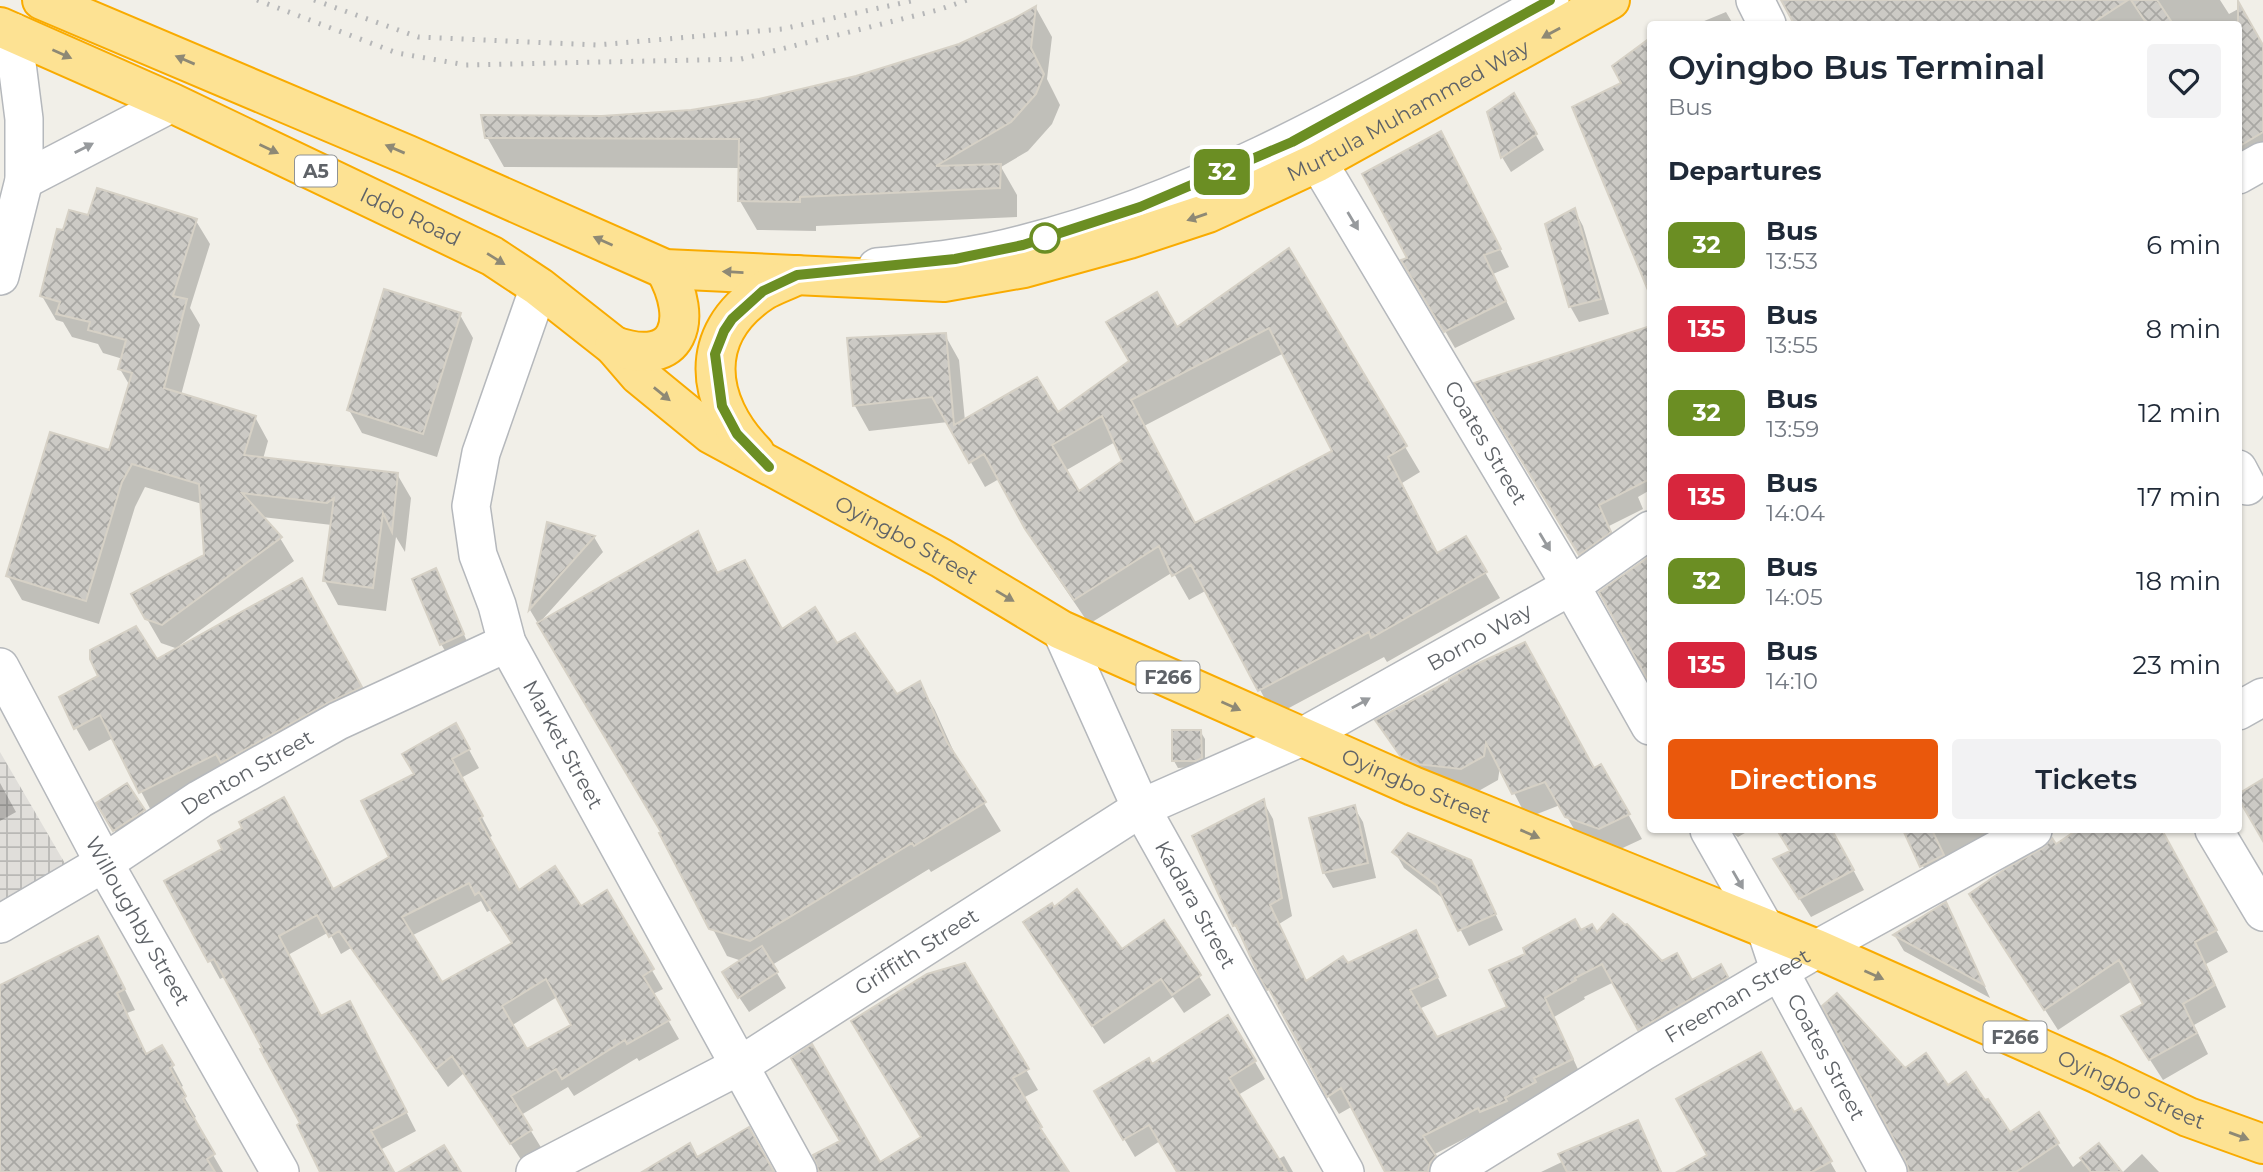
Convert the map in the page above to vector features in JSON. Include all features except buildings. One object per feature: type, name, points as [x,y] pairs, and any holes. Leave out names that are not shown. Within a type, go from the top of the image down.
[{"type":"highway","name":"A5","points":[[42,0],[408,155],[665,269]]},
{"type":"highway","name":"Murtula Muhammed Way","points":[[665,269],[944,282],[1024,268],[1129,239],[1208,213],[1318,162],[1610,0]]},
{"type":"highway","name":"Iddo Road","points":[[6,29],[172,103],[492,256],[539,287],[614,346]]},
{"type":"highway","points":[[614,346],[629,352],[652,350],[666,346],[674,339],[679,329],[680,314],[673,285],[665,269]]},
{"type":"highway","name":"F266","points":[[769,467],[737,434],[722,406],[715,354],[724,331],[742,309],[763,291],[797,275]]},
{"type":"highway","name":"Oyingbo Street","points":[[614,346],[639,375],[711,434],[942,558],[1061,630],[1437,796],[1817,950],[2098,1074],[2188,1117],[2263,1144]]},
{"type":"street","points":[[797,275],[955,259],[1023,245],[1140,207],[1292,142],[1550,0]]},
{"type":"street","points":[[1755,0],[1766,21]]},
{"type":"street","points":[[0,276],[24,180],[24,119],[6,29]]},
{"type":"street","points":[[24,180],[172,103]]},
{"type":"street","points":[[2242,173],[2263,161]]},
{"type":"street","name":"Coates Street","points":[[1318,162],[1571,586],[1647,721]]},
{"type":"street","name":"Market Street","points":[[539,287],[481,453],[471,506],[478,555],[497,605],[507,643],[738,1066],[799,1172]]},
{"type":"street","name":"Borno Way","points":[[1301,737],[1571,586],[1647,532]]},
{"type":"street","name":"Kadara Street","points":[[1061,630],[1141,808],[1345,1172]]},
{"type":"street","name":"Denton Street","points":[[0,924],[104,863],[200,799],[338,721],[507,643]]},
{"type":"street","name":"Willoughby Street","points":[[0,667],[104,863],[280,1172]]},
{"type":"street","points":[[2242,709],[2263,697]]},
{"type":"street","name":"Griffith Street","points":[[535,1172],[738,1066],[1141,808],[1301,737]]},
{"type":"street","name":"Coates Street","points":[[1711,833],[1766,930],[1780,972],[1888,1172]]},
{"type":"street","name":"Freeman Street","points":[[1449,1172],[1644,1051],[1817,950],[2028,833]]},
{"type":"street","points":[[2216,833],[2263,912]]},
{"type":"shaded area","points":[[0,752],[70,872],[0,926]]},
{"type":"railway","points":[[257,0],[397,53],[466,65],[741,59],[938,10],[967,0]]},
{"type":"railway","points":[[314,0],[418,37],[597,45],[782,29],[916,0]]},
{"type":"bus line","name":"32","points":[[769,467],[737,434],[722,406],[715,354],[732,319],[763,291],[797,275],[955,259],[1023,245],[1140,207],[1292,142],[1550,0]]}]
